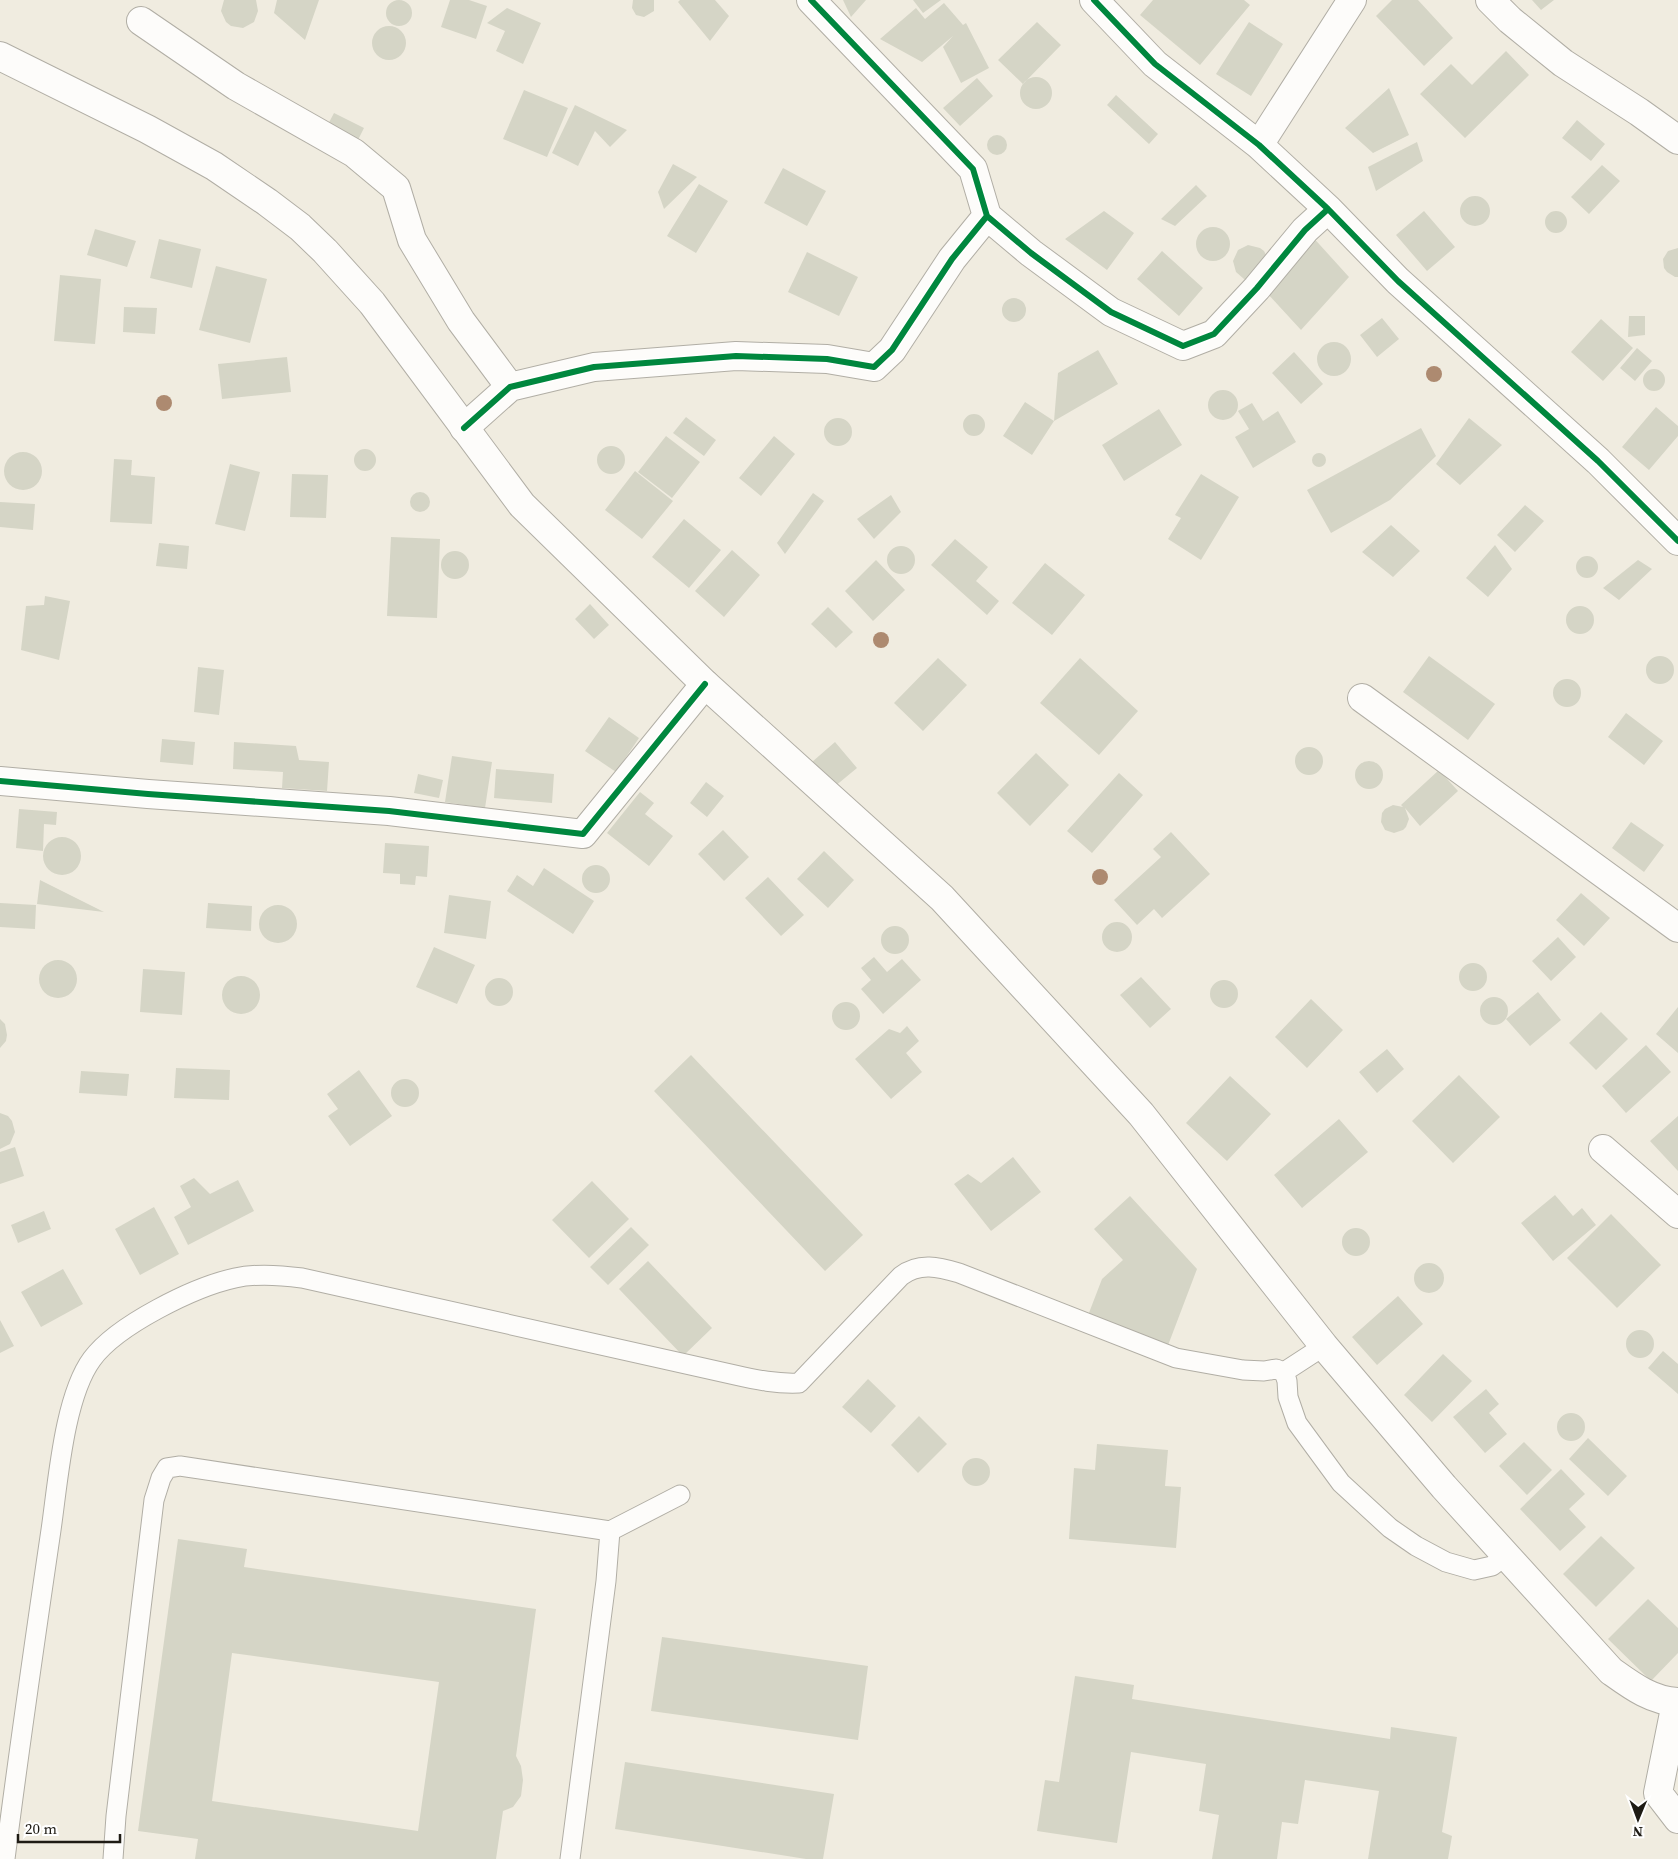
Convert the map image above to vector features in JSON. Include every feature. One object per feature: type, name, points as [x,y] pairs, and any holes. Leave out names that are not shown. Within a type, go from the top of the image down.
[{"type":"street","points":[[811,0],[972,169],[987,216],[1031,253],[1111,312],[1183,346],[1214,334],[1257,288],[1304,230],[1328,209]]},
{"type":"street","points":[[1094,0],[1155,64],[1259,145],[1328,209],[1398,281],[1598,461],[1678,541]]},
{"type":"street","points":[[1259,145],[1352,0]]},
{"type":"street","points":[[1490,0],[1510,20],[1563,63],[1639,112],[1678,140]]},
{"type":"street","points":[[140,21],[236,86],[354,154],[396,188],[412,240],[461,321],[510,388]]},
{"type":"street","points":[[0,56],[147,129],[214,166],[300,227],[325,251],[372,303],[522,505],[705,684],[942,898],[1141,1114],[1324,1346],[1444,1487],[1611,1671],[1638,1691],[1656,1698],[1677,1702],[1658,1793],[1678,1819]]},
{"type":"street","points":[[464,428],[510,388],[594,367],[736,356],[827,360],[874,367],[892,350],[952,259],[987,216]]},
{"type":"street","points":[[0,781],[148,794],[389,811],[583,834],[705,684]]},
{"type":"street","points":[[1362,698],[1678,928]]},
{"type":"street","points":[[1603,1149],[1678,1214]]},
{"type":"lane","points":[[5,1859],[32,1658],[65,1438],[75,1392],[80,1378],[92,1358],[108,1343],[150,1314],[194,1291],[236,1277],[278,1275],[302,1278],[743,1377],[784,1384],[799,1383],[906,1272],[917,1268],[931,1267],[946,1269],[972,1278],[1176,1358],[1243,1370],[1264,1371],[1276,1369],[1284,1372]]},
{"type":"lane","points":[[1284,1372],[1324,1346]]},
{"type":"lane","points":[[1284,1372],[1288,1397],[1297,1423],[1341,1483],[1390,1528],[1416,1546],[1446,1562],[1474,1570],[1492,1566],[1506,1555]]},
{"type":"lane","points":[[113,1859],[117,1806],[154,1500],[160,1478],[167,1468],[180,1466],[273,1479],[610,1531],[680,1495]]},
{"type":"lane","points":[[570,1859],[606,1581],[610,1531]]},
{"type":"building","points":[[224,0],[256,0],[258,11],[254,22],[243,28],[231,26],[226,22],[221,11]]},
{"type":"building","points":[[277,0],[319,0],[305,40],[274,13]]},
{"type":"building","points":[[399,0],[408,4],[412,13],[408,22],[399,26],[390,22],[386,13],[390,4]]},
{"type":"building","points":[[450,0],[469,0],[487,6],[476,39],[441,27]]},
{"type":"building","points":[[633,0],[654,0],[654,11],[644,17],[636,15],[632,8]]},
{"type":"building","points":[[680,0],[715,0],[729,16],[710,41],[678,2]]},
{"type":"building","points":[[843,0],[866,0],[851,17]]},
{"type":"building","points":[[913,0],[941,0],[923,13]]},
{"type":"building","points":[[1153,0],[1244,0],[1250,5],[1200,65],[1140,15]]},
{"type":"building","points":[[1392,0],[1418,0],[1453,38],[1424,66],[1376,16]]},
{"type":"building","points":[[1532,0],[1554,0],[1541,10]]},
{"type":"building","points":[[944,3],[963,25],[966,23],[989,68],[961,83],[943,47],[953,36],[922,62],[880,39],[916,8],[925,19]]},
{"type":"building","points":[[507,8],[541,23],[523,64],[496,51],[505,31],[487,23]]},
{"type":"building","points":[[1037,22],[1061,45],[1023,84],[998,60]]},
{"type":"building","points":[[1249,22],[1283,44],[1251,96],[1216,74]]},
{"type":"building","points":[[389,26],[396,27],[401,31],[405,36],[405,50],[401,55],[396,59],[389,60],[382,59],[377,55],[373,50],[372,43],[373,36],[377,31],[382,27]]},
{"type":"building","points":[[1506,51],[1529,75],[1465,138],[1420,94],[1451,64],[1472,85]]},
{"type":"building","points":[[1036,77],[1047,82],[1052,93],[1047,104],[1036,109],[1025,104],[1020,93],[1025,82]]},
{"type":"building","points":[[977,78],[993,96],[960,126],[943,108]]},
{"type":"building","points":[[1389,88],[1409,135],[1373,153],[1345,128]]},
{"type":"building","points":[[524,90],[568,108],[547,157],[503,139]]},
{"type":"building","points":[[1116,95],[1158,134],[1149,144],[1107,105]]},
{"type":"building","points":[[575,105],[627,130],[610,147],[595,131],[578,166],[552,153]]},
{"type":"building","points":[[334,113],[364,128],[356,144],[325,130]]},
{"type":"building","points":[[1577,120],[1605,144],[1591,161],[1562,138]]},
{"type":"building","points":[[993,135],[1001,135],[1007,141],[1007,149],[1001,155],[993,155],[987,149],[987,141]]},
{"type":"building","points":[[1417,142],[1423,161],[1376,191],[1368,167]]},
{"type":"building","points":[[673,164],[697,177],[664,209],[658,192]]},
{"type":"building","points":[[1602,165],[1620,181],[1589,214],[1571,197]]},
{"type":"building","points":[[783,168],[826,191],[807,226],[764,203]]},
{"type":"building","points":[[699,184],[728,201],[696,253],[667,236]]},
{"type":"building","points":[[1196,185],[1207,196],[1175,226],[1161,219]]},
{"type":"building","points":[[1475,196],[1481,197],[1489,205],[1489,217],[1481,225],[1475,226],[1469,225],[1461,217],[1460,211],[1461,205],[1469,197]]},
{"type":"building","points":[[1104,211],[1134,233],[1107,270],[1065,239]]},
{"type":"building","points":[[1424,211],[1455,247],[1427,271],[1396,235]]},
{"type":"building","points":[[1556,211],[1564,214],[1567,222],[1564,230],[1556,233],[1548,230],[1545,222],[1548,214]]},
{"type":"building","points":[[1213,227],[1220,228],[1225,232],[1229,237],[1229,251],[1225,256],[1220,260],[1213,261],[1206,260],[1201,256],[1197,251],[1196,244],[1197,237],[1201,232],[1206,228]]},
{"type":"building","points":[[95,229],[136,241],[127,267],[87,255]]},
{"type":"building","points":[[1310,234],[1349,277],[1301,330],[1266,292]]},
{"type":"building","points":[[159,239],[201,249],[192,288],[150,278]]},
{"type":"building","points":[[1248,245],[1260,248],[1267,257],[1250,279],[1244,279],[1236,272],[1233,261],[1238,250]]},
{"type":"building","points":[[1678,248],[1678,277],[1675,277],[1664,268],[1663,259],[1668,251]]},
{"type":"building","points":[[1162,251],[1203,288],[1179,316],[1137,279]]},
{"type":"building","points":[[807,252],[858,277],[839,316],[788,292]]},
{"type":"building","points":[[216,266],[267,279],[250,343],[199,330]]},
{"type":"building","points":[[60,275],[101,279],[95,344],[54,341]]},
{"type":"building","points":[[1014,298],[1023,301],[1026,310],[1023,319],[1014,322],[1005,319],[1002,310],[1005,301]]},
{"type":"building","points":[[124,307],[157,308],[155,334],[123,332]]},
{"type":"building","points":[[1629,316],[1645,316],[1645,335],[1628,337]]},
{"type":"building","points":[[1382,318],[1399,339],[1377,357],[1360,335]]},
{"type":"building","points":[[1601,319],[1633,348],[1603,381],[1571,352]]},
{"type":"building","points":[[1334,342],[1341,343],[1346,347],[1350,352],[1350,366],[1346,371],[1341,375],[1334,376],[1327,375],[1322,371],[1318,366],[1317,359],[1318,352],[1322,347],[1327,343]]},
{"type":"building","points":[[1637,348],[1652,361],[1635,381],[1620,368]]},
{"type":"building","points":[[1098,350],[1118,384],[1054,421],[1058,373]]},
{"type":"building","points":[[1294,352],[1323,384],[1301,404],[1272,373]]},
{"type":"building","points":[[287,357],[291,392],[222,399],[218,364]]},
{"type":"building","points":[[1650,369],[1658,369],[1665,376],[1665,384],[1658,391],[1650,391],[1643,384],[1643,376]]},
{"type":"building","points":[[1223,390],[1229,391],[1237,399],[1237,411],[1229,419],[1223,420],[1217,419],[1209,411],[1208,405],[1209,399],[1217,391]]},
{"type":"building","points":[[1025,402],[1054,421],[1032,455],[1003,436]]},
{"type":"building","points":[[1252,403],[1263,421],[1278,411],[1296,442],[1253,468],[1235,437],[1249,429],[1238,411]]},
{"type":"building","points":[[1656,407],[1678,426],[1678,436],[1649,470],[1622,447]]},
{"type":"building","points":[[1159,409],[1182,445],[1124,481],[1102,445]]},
{"type":"building","points":[[974,414],[982,417],[985,425],[982,433],[974,436],[966,433],[963,425],[966,417]]},
{"type":"building","points":[[686,417],[716,440],[704,456],[673,433]]},
{"type":"building","points":[[838,418],[848,422],[852,432],[848,442],[838,446],[828,442],[824,432],[828,422]]},
{"type":"building","points":[[1469,418],[1502,445],[1460,485],[1436,464]]},
{"type":"building","points":[[1421,428],[1436,456],[1390,500],[1331,533],[1307,490]]},
{"type":"building","points":[[666,436],[700,462],[672,498],[638,472]]},
{"type":"building","points":[[774,436],[795,454],[761,496],[739,478]]},
{"type":"building","points":[[611,446],[621,450],[625,460],[621,470],[611,474],[601,470],[597,460],[601,450]]},
{"type":"building","points":[[365,449],[373,452],[376,460],[373,468],[365,471],[357,468],[354,460],[357,452]]},
{"type":"building","points":[[23,452],[36,458],[42,471],[36,484],[23,490],[10,484],[4,471],[10,458]]},
{"type":"building","points":[[1316,453],[1322,453],[1326,460],[1322,467],[1316,467],[1312,463],[1312,457]]},
{"type":"building","points":[[114,459],[132,460],[131,475],[155,477],[152,524],[110,522]]},
{"type":"building","points":[[230,464],[260,472],[245,531],[215,524]]},
{"type":"building","points":[[635,471],[673,501],[642,539],[605,510]]},
{"type":"building","points":[[292,474],[328,475],[326,518],[290,517]]},
{"type":"building","points":[[1201,474],[1239,497],[1201,560],[1168,539],[1181,518],[1175,515]]},
{"type":"building","points":[[420,492],[427,495],[430,502],[427,509],[420,512],[413,509],[410,502],[413,495]]},
{"type":"building","points":[[813,493],[824,501],[785,554],[777,543]]},
{"type":"building","points":[[891,495],[901,512],[874,539],[857,519]]},
{"type":"building","points":[[0,502],[35,504],[33,530],[0,527]]},
{"type":"building","points":[[1525,505],[1544,521],[1515,552],[1497,535]]},
{"type":"building","points":[[684,519],[721,550],[689,588],[652,557]]},
{"type":"building","points":[[1391,525],[1420,551],[1393,577],[1362,552]]},
{"type":"building","points":[[391,537],[440,539],[437,618],[387,616]]},
{"type":"building","points":[[955,539],[988,567],[976,581],[999,601],[987,615],[931,565]]},
{"type":"building","points":[[159,543],[189,546],[187,569],[156,566]]},
{"type":"building","points":[[1495,545],[1512,569],[1488,597],[1466,578]]},
{"type":"building","points":[[901,546],[911,550],[915,560],[911,570],[901,574],[891,570],[887,560],[891,550]]},
{"type":"building","points":[[732,550],[760,575],[724,617],[695,591]]},
{"type":"building","points":[[455,551],[465,555],[469,565],[465,575],[455,579],[445,575],[441,565],[445,555]]},
{"type":"building","points":[[1587,556],[1595,559],[1598,567],[1595,575],[1587,578],[1579,575],[1576,567],[1579,559]]},
{"type":"building","points":[[876,560],[905,590],[873,621],[845,591]]},
{"type":"building","points":[[1638,560],[1652,569],[1619,600],[1603,588]]},
{"type":"building","points":[[1045,563],[1085,595],[1052,635],[1012,603]]},
{"type":"building","points":[[45,596],[70,601],[59,660],[21,650],[26,606],[44,605]]},
{"type":"building","points":[[590,604],[609,625],[594,639],[575,619]]},
{"type":"building","points":[[1580,606],[1590,610],[1594,620],[1590,630],[1580,634],[1570,630],[1566,620],[1570,610]]},
{"type":"building","points":[[828,607],[853,632],[836,648],[811,624]]},
{"type":"building","points":[[1429,656],[1495,704],[1468,740],[1403,692]]},
{"type":"building","points":[[1660,656],[1670,660],[1674,670],[1670,680],[1660,684],[1650,680],[1646,670],[1650,660]]},
{"type":"building","points":[[938,658],[967,685],[923,731],[894,703]]},
{"type":"building","points":[[1080,658],[1138,711],[1099,755],[1040,703]]},
{"type":"building","points":[[198,667],[224,670],[219,715],[194,712]]},
{"type":"building","points":[[1567,679],[1577,683],[1581,693],[1577,703],[1567,707],[1557,703],[1553,693],[1557,683]]},
{"type":"building","points":[[1626,713],[1663,741],[1644,765],[1608,737]]},
{"type":"building","points":[[609,717],[639,738],[616,772],[585,751]]},
{"type":"building","points":[[162,739],[195,742],[193,765],[160,762]]},
{"type":"building","points":[[234,742],[296,746],[299,760],[329,762],[327,791],[282,788],[283,772],[233,769]]},
{"type":"building","points":[[835,742],[857,768],[834,787],[812,762]]},
{"type":"building","points":[[1309,747],[1319,751],[1323,761],[1319,771],[1309,775],[1299,771],[1295,761],[1299,751]]},
{"type":"building","points":[[1036,753],[1069,785],[1030,826],[997,793]]},
{"type":"building","points":[[452,756],[492,762],[485,808],[445,802]]},
{"type":"building","points":[[1369,761],[1379,765],[1383,775],[1379,785],[1369,789],[1359,785],[1355,775],[1359,765]]},
{"type":"building","points":[[496,769],[554,774],[552,803],[494,798]]},
{"type":"building","points":[[1439,770],[1458,791],[1420,826],[1405,808],[1409,819],[1406,827],[1394,833],[1385,830],[1381,822],[1382,813],[1385,809],[1393,805],[1403,807],[1401,805]]},
{"type":"building","points":[[1119,773],[1143,795],[1092,853],[1067,831]]},
{"type":"building","points":[[418,774],[443,780],[439,798],[414,793]]},
{"type":"building","points":[[706,782],[724,796],[707,817],[690,803]]},
{"type":"building","points":[[640,792],[654,803],[645,814],[673,836],[649,866],[607,833]]},
{"type":"building","points":[[19,809],[57,812],[56,825],[44,824],[43,851],[16,848]]},
{"type":"building","points":[[1631,822],[1664,845],[1644,872],[1612,848]]},
{"type":"building","points":[[723,830],[749,857],[724,881],[698,854]]},
{"type":"building","points":[[1171,832],[1210,874],[1162,918],[1154,909],[1137,925],[1114,900],[1161,857],[1153,849]]},
{"type":"building","points":[[62,837],[75,843],[81,856],[75,869],[62,875],[49,869],[43,856],[49,843]]},
{"type":"building","points":[[385,843],[429,846],[427,877],[416,876],[415,885],[400,884],[400,874],[383,873]]},
{"type":"building","points":[[824,851],[854,880],[828,908],[797,879]]},
{"type":"building","points":[[596,865],[606,869],[610,879],[606,889],[596,893],[586,889],[582,879],[586,869]]},
{"type":"building","points":[[544,868],[594,901],[573,934],[507,891],[517,875],[533,886]]},
{"type":"building","points":[[768,877],[804,915],[781,936],[745,898]]},
{"type":"building","points":[[40,880],[104,912],[37,904]]},
{"type":"building","points":[[1581,893],[1610,918],[1584,946],[1556,920]]},
{"type":"building","points":[[449,895],[491,901],[486,939],[444,933]]},
{"type":"building","points":[[0,903],[36,905],[35,929],[0,927]]},
{"type":"building","points":[[208,903],[252,906],[251,931],[206,928]]},
{"type":"building","points":[[278,905],[291,911],[297,924],[291,937],[278,943],[265,937],[259,924],[265,911]]},
{"type":"building","points":[[1117,922],[1128,926],[1132,937],[1128,948],[1117,952],[1106,948],[1102,937],[1106,926]]},
{"type":"building","points":[[895,926],[905,930],[909,940],[905,950],[895,954],[885,950],[881,940],[885,930]]},
{"type":"building","points":[[1558,937],[1576,957],[1551,981],[1532,961]]},
{"type":"building","points":[[434,947],[475,965],[457,1004],[416,987]]},
{"type":"building","points":[[874,957],[887,972],[902,959],[921,980],[883,1014],[861,989],[871,980],[861,968]]},
{"type":"building","points":[[58,960],[71,966],[77,979],[71,992],[58,998],[45,992],[39,979],[45,966]]},
{"type":"building","points":[[1473,963],[1483,967],[1487,977],[1483,987],[1473,991],[1463,987],[1459,977],[1463,967]]},
{"type":"building","points":[[143,969],[185,972],[182,1015],[140,1012]]},
{"type":"building","points":[[241,976],[254,982],[260,995],[254,1008],[241,1014],[228,1008],[222,995],[228,982]]},
{"type":"building","points":[[1141,977],[1171,1009],[1150,1028],[1120,995]]},
{"type":"building","points":[[499,978],[509,982],[513,992],[509,1002],[499,1006],[489,1002],[485,992],[489,982]]},
{"type":"building","points":[[1224,980],[1234,984],[1238,994],[1234,1004],[1224,1008],[1214,1004],[1210,994],[1214,984]]},
{"type":"building","points":[[1538,992],[1561,1020],[1530,1046],[1506,1019]]},
{"type":"building","points":[[1494,997],[1504,1001],[1508,1011],[1504,1021],[1494,1025],[1484,1021],[1480,1011],[1484,1001]]},
{"type":"building","points":[[1311,999],[1343,1030],[1307,1068],[1275,1037]]},
{"type":"building","points":[[846,1002],[856,1006],[860,1016],[856,1026],[846,1030],[836,1026],[832,1016],[836,1006]]},
{"type":"building","points":[[1678,1007],[1678,1053],[1656,1034]]},
{"type":"building","points":[[1601,1012],[1628,1039],[1596,1070],[1569,1043]]},
{"type":"building","points":[[0,1019],[5,1024],[7,1035],[6,1041],[0,1048]]},
{"type":"building","points":[[907,1026],[919,1041],[906,1053],[922,1072],[891,1099],[855,1059],[889,1029],[900,1033]]},
{"type":"building","points":[[1646,1045],[1671,1072],[1626,1113],[1602,1086]]},
{"type":"building","points":[[1387,1049],[1404,1069],[1377,1093],[1359,1072]]},
{"type":"building","points":[[691,1055],[863,1235],[825,1271],[654,1091]]},
{"type":"building","points":[[176,1068],[230,1070],[229,1100],[174,1098]]},
{"type":"building","points":[[359,1070],[392,1116],[350,1146],[328,1116],[338,1109],[327,1094]]},
{"type":"building","points":[[81,1071],[129,1074],[127,1096],[79,1093]]},
{"type":"building","points":[[1459,1075],[1500,1117],[1453,1163],[1412,1121]]},
{"type":"building","points":[[1230,1076],[1271,1114],[1227,1161],[1186,1123]]},
{"type":"building","points":[[405,1079],[415,1083],[419,1093],[415,1103],[405,1107],[395,1103],[391,1093],[395,1083]]},
{"type":"building","points":[[0,1113],[8,1116],[12,1121],[15,1132],[10,1144],[0,1149]]},
{"type":"building","points":[[1678,1116],[1678,1171],[1650,1141]]},
{"type":"building","points":[[1339,1119],[1368,1152],[1302,1208],[1274,1175]]},
{"type":"building","points":[[15,1147],[24,1176],[0,1184],[0,1152]]},
{"type":"building","points":[[1013,1157],[1041,1192],[991,1231],[954,1184],[968,1174],[981,1183]]},
{"type":"building","points":[[194,1178],[210,1194],[238,1180],[254,1211],[188,1245],[174,1217],[191,1207],[180,1186]]},
{"type":"building","points":[[592,1181],[629,1219],[589,1258],[552,1220]]},
{"type":"building","points":[[1555,1195],[1573,1216],[1582,1208],[1596,1225],[1553,1261],[1521,1223]]},
{"type":"building","points":[[1130,1196],[1197,1269],[1167,1348],[1087,1318],[1102,1279],[1123,1260],[1094,1229]]},
{"type":"building","points":[[154,1207],[179,1254],[140,1275],[115,1229]]},
{"type":"building","points":[[44,1211],[51,1229],[18,1243],[11,1225]]},
{"type":"building","points":[[1611,1214],[1661,1265],[1617,1308],[1567,1258]]},
{"type":"building","points":[[631,1227],[649,1245],[608,1285],[590,1267]]},
{"type":"building","points":[[1356,1228],[1366,1232],[1370,1242],[1366,1252],[1356,1256],[1346,1252],[1342,1242],[1346,1232]]},
{"type":"building","points":[[648,1261],[712,1328],[683,1356],[619,1289]]},
{"type":"building","points":[[1429,1263],[1440,1267],[1444,1278],[1440,1289],[1429,1293],[1418,1289],[1414,1278],[1418,1267]]},
{"type":"building","points":[[63,1269],[83,1304],[41,1327],[21,1292]]},
{"type":"building","points":[[1398,1296],[1423,1324],[1377,1365],[1352,1337]]},
{"type":"building","points":[[0,1320],[14,1346],[0,1353]]},
{"type":"building","points":[[1640,1330],[1650,1334],[1654,1344],[1650,1354],[1640,1358],[1630,1354],[1626,1344],[1630,1334]]},
{"type":"building","points":[[1663,1351],[1678,1364],[1678,1394],[1648,1368]]},
{"type":"building","points":[[1443,1354],[1472,1381],[1432,1422],[1404,1395]]},
{"type":"building","points":[[868,1379],[896,1406],[871,1433],[842,1407]]},
{"type":"building","points":[[1486,1389],[1499,1404],[1489,1413],[1507,1434],[1485,1453],[1453,1417]]},
{"type":"building","points":[[1571,1413],[1581,1417],[1585,1427],[1581,1437],[1571,1441],[1561,1437],[1557,1427],[1561,1417]]},
{"type":"building","points":[[919,1416],[947,1444],[918,1473],[891,1445]]},
{"type":"building","points":[[1588,1438],[1627,1476],[1608,1496],[1569,1459]]},
{"type":"building","points":[[1524,1442],[1552,1470],[1527,1495],[1499,1466]]},
{"type":"building","points":[[1097,1444],[1168,1450],[1165,1486],[1181,1487],[1176,1548],[1069,1539],[1074,1468],[1095,1470]]},
{"type":"building","points":[[976,1458],[986,1462],[990,1472],[986,1482],[976,1486],[966,1482],[962,1472],[966,1462]]},
{"type":"building","points":[[1561,1469],[1585,1494],[1569,1509],[1586,1527],[1560,1551],[1520,1509]]},
{"type":"building","points":[[1601,1536],[1635,1568],[1596,1607],[1563,1574]]},
{"type":"building","points":[[178,1539],[247,1549],[244,1567],[536,1609],[516,1756],[521,1766],[523,1780],[521,1796],[513,1807],[503,1811],[496,1859],[195,1859],[198,1839],[138,1831]],"holes":[[[232,1653],[439,1682],[418,1831],[212,1801]]]},
{"type":"building","points":[[1648,1599],[1678,1628],[1678,1653],[1651,1681],[1608,1639]]},
{"type":"building","points":[[662,1637],[868,1666],[858,1740],[651,1711]]},
{"type":"building","points":[[1075,1676],[1134,1685],[1132,1699],[1390,1739],[1391,1727],[1457,1737],[1442,1832],[1452,1836],[1448,1859],[1368,1859],[1379,1791],[1305,1780],[1298,1824],[1282,1822],[1277,1859],[1212,1859],[1219,1815],[1199,1811],[1206,1764],[1131,1752],[1117,1843],[1037,1831],[1045,1780],[1059,1782]]},
{"type":"building","points":[[625,1762],[834,1794],[823,1859],[806,1859],[615,1829]]},
{"type":"cycle path","points":[[811,0],[973,169],[987,216],[1031,253],[1111,312],[1183,346],[1214,334],[1257,288],[1305,230],[1328,209]]},
{"type":"cycle path","points":[[1094,0],[1155,64],[1259,145],[1328,209],[1398,281],[1598,461],[1678,541]]},
{"type":"cycle path","points":[[464,428],[510,387],[594,367],[736,356],[827,359],[874,367],[892,350],[952,259],[987,216]]},
{"type":"cycle path","points":[[0,781],[148,794],[389,811],[583,834],[705,684]]}]
